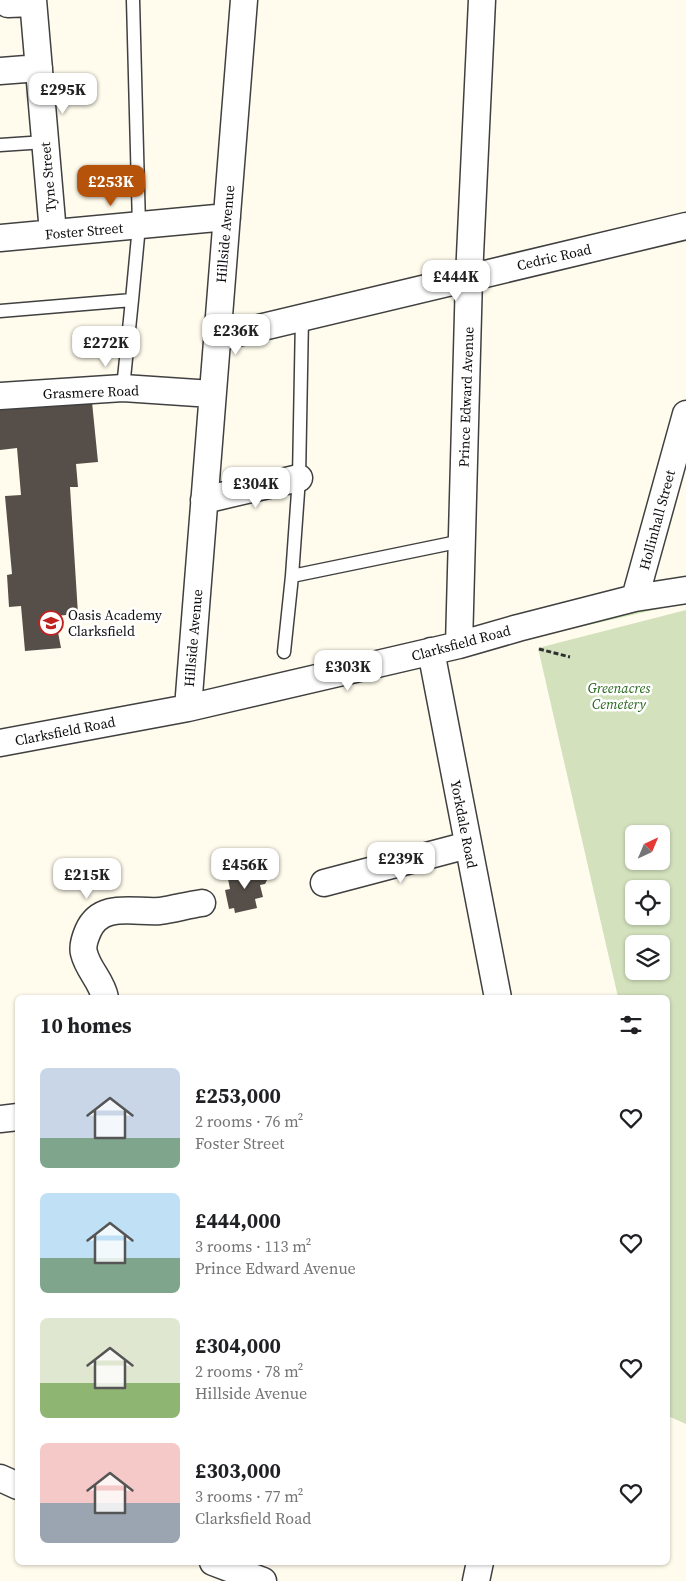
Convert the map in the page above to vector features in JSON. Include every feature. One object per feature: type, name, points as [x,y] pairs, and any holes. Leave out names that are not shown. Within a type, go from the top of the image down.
[{"type":"street","points":[[6,0],[8,4],[33,1]]},
{"type":"street","name":"Hillside Avenue","points":[[188,708],[244,0]]},
{"type":"street","name":"Prince Edward Avenue","points":[[459,645],[469,277],[482,0]]},
{"type":"street","name":"Tyne Street","points":[[33,1],[52,234]]},
{"type":"street","points":[[0,71],[39,68]]},
{"type":"street","name":"Foster Street","points":[[0,238],[227,217]]},
{"type":"street","name":"Cedric Road","points":[[217,338],[686,226]]},
{"type":"street","name":"Grasmere Road","points":[[0,396],[123,388],[212,394]]},
{"type":"street","name":"Hollinhall Street","points":[[635,598],[686,414]]},
{"type":"street","points":[[204,500],[299,478]]},
{"type":"street","name":"Clarksfield Road","points":[[0,743],[188,708],[459,645],[635,598],[686,590]]},
{"type":"street","name":"Yorkdale Road","points":[[431,651],[497,995]]},
{"type":"street","points":[[324,883],[468,845]]},
{"type":"street","points":[[104,995],[103,988],[89,967],[83,952],[85,938],[90,926],[100,917],[117,910],[160,911],[202,902]]},
{"type":"street","points":[[0,1119],[15,1117]]},
{"type":"street","points":[[0,1478],[15,1485]]},
{"type":"street","points":[[224,1565],[255,1573]]},
{"type":"street","points":[[476,1581],[479,1565]]},
{"type":"lane","points":[[123,388],[139,226],[133,0]]},
{"type":"lane","points":[[0,145],[45,142]]},
{"type":"lane","points":[[0,311],[132,300]]},
{"type":"lane","points":[[284,652],[299,478],[302,317]]},
{"type":"lane","points":[[292,576],[462,541]]},
{"type":"green space","points":[[678,599],[680,604],[532,638],[530,631]]},
{"type":"green space","name":"Greenacres Cemetery","points":[[686,610],[686,1424],[670,1417],[670,995],[618,995],[538,648]]},
{"type":"building","points":[[92,402],[98,462],[76,464],[78,487],[70,487],[78,614],[55,616],[61,648],[25,651],[21,606],[9,607],[7,575],[12,574],[5,496],[21,495],[17,448],[0,450],[0,410]]},
{"type":"building","points":[[248,869],[249,874],[261,871],[267,873],[268,878],[265,884],[260,885],[263,897],[255,899],[257,908],[235,913],[234,908],[229,909],[225,890],[230,889],[227,874]]},
{"type":"place","name":"Oasis Academy Clarksfield","points":[[51,623]]}]
